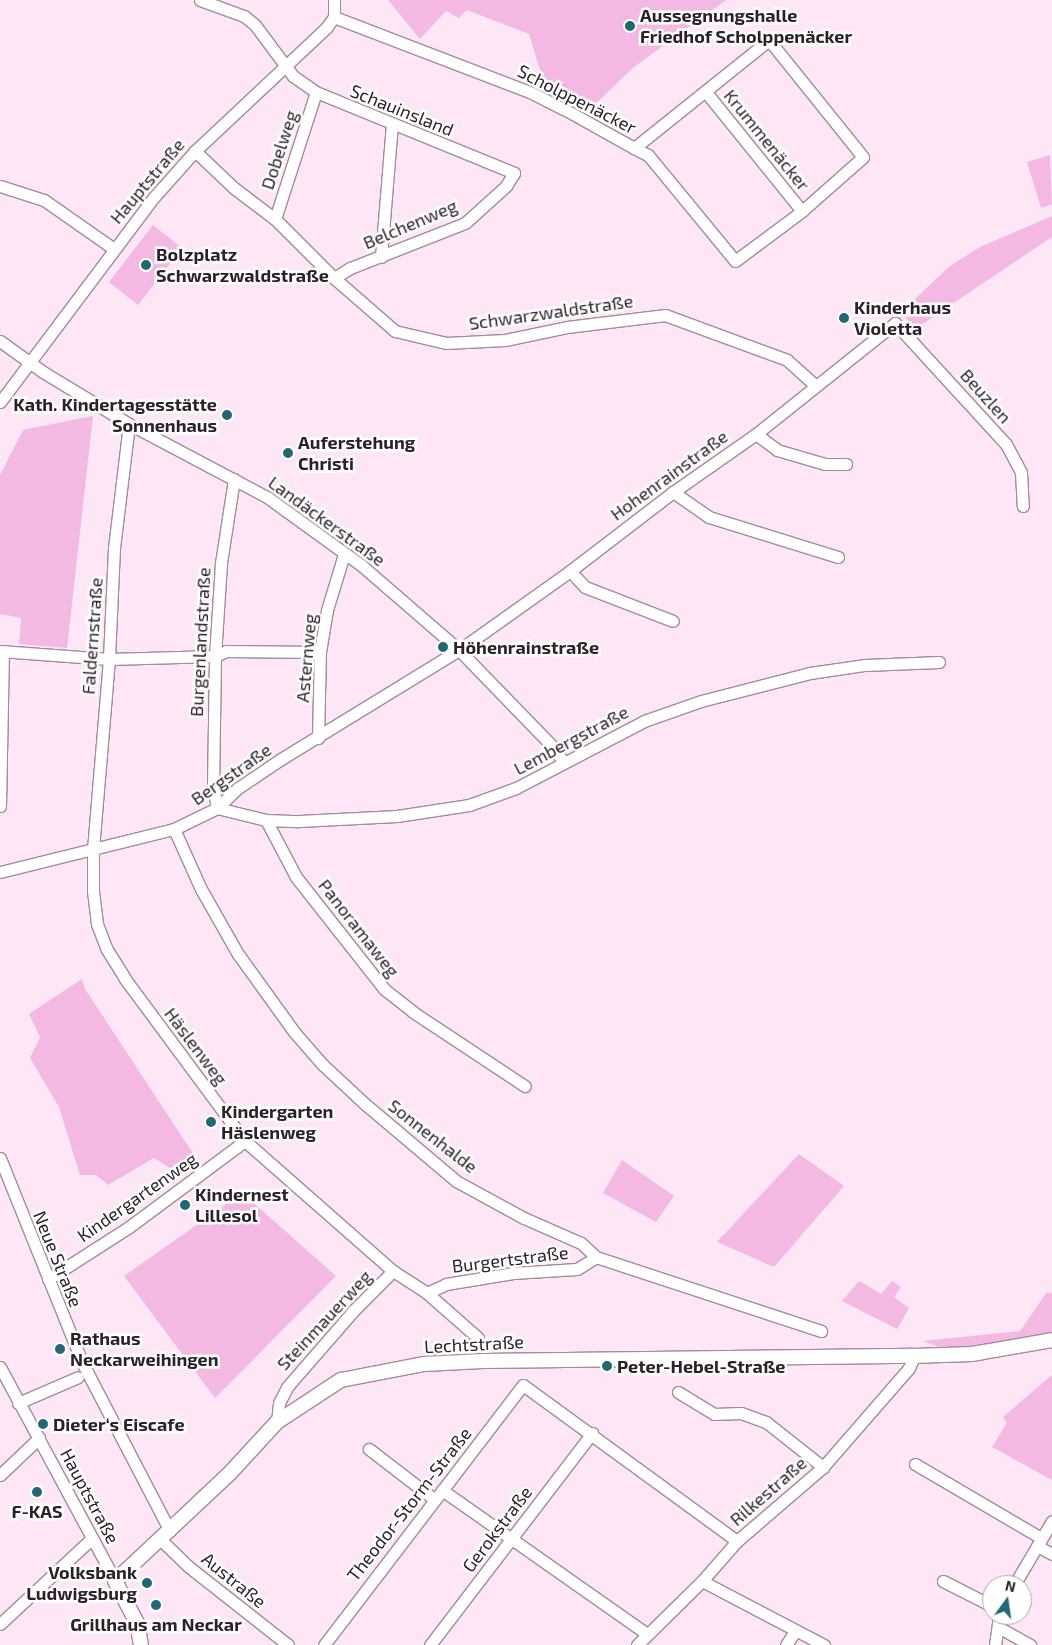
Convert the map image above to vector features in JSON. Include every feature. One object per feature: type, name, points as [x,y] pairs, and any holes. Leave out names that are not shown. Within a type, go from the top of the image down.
[{"type":"street","name":"Schauinsland","points":[[200,0],[244,16],[255,25],[293,76],[316,92],[514,173]]},
{"type":"street","points":[[334,0],[334,17]]},
{"type":"street","name":"Hauptstraße","points":[[0,402],[28,360],[173,174],[334,17]]},
{"type":"street","name":"Scholppenäcker","points":[[334,17],[532,92],[648,156],[735,261],[802,211]]},
{"type":"street","points":[[634,148],[769,40],[863,157],[802,211]]},
{"type":"street","name":"Krummenäcker","points":[[705,91],[802,211]]},
{"type":"street","name":"Dobelweg","points":[[275,219],[316,92]]},
{"type":"street","points":[[381,257],[392,124]]},
{"type":"street","name":"Schwarzwaldstraße","points":[[195,151],[234,188],[275,219],[334,278],[395,331],[437,341],[505,340],[567,327],[665,315],[787,360],[814,385]]},
{"type":"street","name":"Belchenweg","points":[[334,278],[381,257],[465,224],[506,186],[514,173]]},
{"type":"street","points":[[0,186],[44,200],[114,249]]},
{"type":"street","name":"Hohenrainstraße","points":[[459,650],[570,571],[673,492],[756,434],[814,385],[895,323]]},
{"type":"street","name":"Beuzlen","points":[[895,323],[1006,444],[1021,472],[1023,506]]},
{"type":"street","name":"Landäckerstraße","points":[[0,341],[129,424],[267,497],[344,554],[459,650],[553,747],[564,763]]},
{"type":"street","name":"Faldernstraße","points":[[93,850],[109,659],[114,548],[129,424]]},
{"type":"street","points":[[756,434],[777,450],[825,464],[846,464]]},
{"type":"street","name":"Burgenlandstraße","points":[[217,808],[214,786],[214,656],[221,563],[234,479]]},
{"type":"street","points":[[673,492],[710,517],[838,557]]},
{"type":"street","name":"Asternweg","points":[[318,738],[320,652],[327,610],[344,554]]},
{"type":"street","points":[[570,571],[585,587],[673,622]]},
{"type":"street","name":"Bergstraße","points":[[0,872],[174,829],[217,808],[238,788],[459,650]]},
{"type":"street","points":[[0,806],[2,651],[109,659],[214,656],[226,651],[320,652]]},
{"type":"street","name":"Lembergstraße","points":[[217,808],[266,820],[397,816],[469,805],[516,788],[644,721],[701,700],[810,672],[865,665],[939,662]]},
{"type":"street","name":"Panoramaweg","points":[[266,820],[296,877],[384,989],[427,1022],[525,1086]]},
{"type":"street","name":"Sonnenhalde","points":[[174,829],[201,889],[238,954],[295,1033],[322,1064],[456,1181],[524,1218],[581,1243],[596,1258],[821,1331]]},
{"type":"street","name":"Häslenweg","points":[[93,850],[92,891],[98,924],[106,948],[125,979],[245,1141],[393,1272],[427,1293],[478,1338]]},
{"type":"street","name":"Kindergartenweg","points":[[48,1279],[129,1228],[245,1141]]},
{"type":"street","name":"Neue Straße","points":[[0,1158],[83,1364],[165,1536]]},
{"type":"street","name":"Burgertstraße","points":[[427,1293],[446,1284],[504,1274],[577,1269],[596,1258]]},
{"type":"street","name":"Steinmauerweg","points":[[277,1422],[279,1403],[286,1387],[347,1318],[393,1272]]},
{"type":"street","name":"Lechtstraße","points":[[116,1581],[165,1536],[277,1422],[341,1380],[424,1364],[483,1360],[972,1354],[1052,1340]]},
{"type":"street","name":"Rilkestraße","points":[[637,1645],[702,1581],[738,1541],[823,1467],[909,1368],[914,1356]]},
{"type":"street","name":"Hauptstraße","points":[[0,1367],[91,1539],[116,1581],[137,1623],[141,1645]]},
{"type":"street","points":[[18,1402],[78,1377]]},
{"type":"street","name":"Theodor-Storm-Straße","points":[[324,1645],[523,1385],[592,1434]]},
{"type":"street","points":[[678,1392],[714,1414],[741,1413],[766,1422],[823,1467]]},
{"type":"street","points":[[592,1434],[738,1541]]},
{"type":"street","name":"Gerokstraße","points":[[430,1645],[592,1434]]},
{"type":"street","points":[[0,1476],[39,1438]]},
{"type":"street","points":[[369,1449],[511,1541],[647,1634]]},
{"type":"street","points":[[915,1464],[1039,1542],[1052,1554]]},
{"type":"street","points":[[1020,1575],[1052,1521]]},
{"type":"street","name":"Austraße","points":[[165,1536],[189,1567],[288,1645]]},
{"type":"street","points":[[0,1624],[91,1539]]},
{"type":"street","points":[[702,1581],[824,1645]]},
{"type":"street","points":[[943,1581],[982,1601]]},
{"type":"street","points":[[995,1645],[998,1625]]},
{"type":"street","points":[[1003,1625],[1030,1645]]},
{"type":"street","points":[[786,1645],[795,1631]]},
{"type":"shaded area","points":[[388,0],[726,0],[634,67],[587,112],[545,86],[529,34],[467,10],[459,18],[446,11],[420,39]]},
{"type":"shaded area","points":[[1050,155],[1052,204],[1041,208],[1027,162]]},
{"type":"shaded area","points":[[1052,216],[1052,237],[915,329],[901,312],[950,266],[980,247]]},
{"type":"shaded area","name":"Bolzplatz Schwarzwaldstraße","points":[[153,225],[182,248],[138,305],[109,282]]},
{"type":"shaded area","points":[[93,416],[67,648],[19,644],[21,618],[0,614],[0,475],[23,430]]},
{"type":"shaded area","points":[[82,979],[85,989],[198,1161],[181,1175],[154,1158],[108,1185],[96,1175],[80,1175],[59,1107],[30,1058],[40,1037],[29,1014]]},
{"type":"shaded area","points":[[799,1154],[844,1186],[774,1267],[717,1242]]},
{"type":"shaded area","points":[[622,1160],[674,1196],[656,1222],[603,1193]]},
{"type":"shaded area","points":[[242,1193],[336,1276],[215,1398],[124,1276]]},
{"type":"shaded area","points":[[859,1281],[881,1294],[892,1281],[901,1287],[894,1297],[909,1308],[897,1329],[842,1301]]},
{"type":"shaded area","points":[[1047,1292],[1052,1294],[1052,1336],[949,1351],[923,1341],[1020,1331]]},
{"type":"shaded area","points":[[1052,1375],[1052,1480],[992,1447],[1007,1423],[1003,1417]]},
{"type":"place","name":"Aussegnungshalle Friedhof Scholppenäcker","points":[[630,26]]},
{"type":"place","name":"Bolzplatz Schwarzwaldstraße","points":[[146,265]]},
{"type":"place","name":"Kinderhaus Violetta","points":[[844,318]]},
{"type":"place","name":"Kath. Kindertagesstätte Sonnenhaus","points":[[227,415]]},
{"type":"place","name":"Auferstehung Christi","points":[[288,453]]},
{"type":"place","name":"Höhenrainstraße","points":[[443,647]]},
{"type":"place","name":"Kindergarten Häslenweg","points":[[211,1122]]},
{"type":"place","name":"Kindernest Lillesol","points":[[185,1205]]},
{"type":"place","name":"Rathaus Neckarweihingen","points":[[60,1349]]},
{"type":"place","name":"Peter-Hebel-Straße","points":[[607,1366]]},
{"type":"place","name":"Dieter‘s Eiscafe","points":[[43,1424]]},
{"type":"place","name":"F-KAS","points":[[37,1492]]},
{"type":"place","name":"Volksbank Ludwigsburg","points":[[147,1583]]},
{"type":"place","name":"Grillhaus am Neckar","points":[[156,1605]]}]
